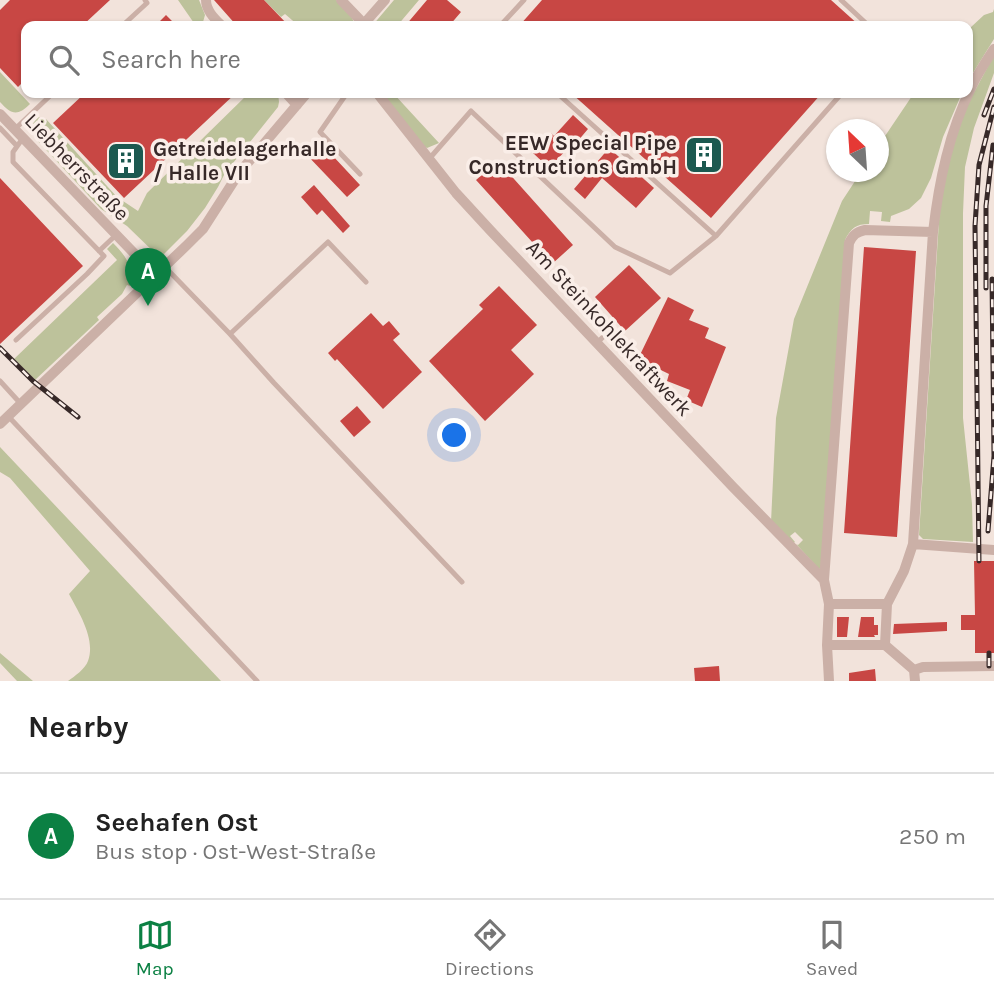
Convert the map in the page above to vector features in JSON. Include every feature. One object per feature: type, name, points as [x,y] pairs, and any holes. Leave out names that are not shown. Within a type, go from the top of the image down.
[{"type":"street","points":[[206,0],[206,6],[217,21]]},
{"type":"street","points":[[341,0],[359,21]]},
{"type":"street","points":[[367,21],[385,0]]},
{"type":"street","points":[[973,83],[994,49]]},
{"type":"street","points":[[291,98],[297,105]]},
{"type":"street","points":[[4,420],[202,229],[239,173],[303,98]]},
{"type":"street","name":"Am Steinkohlekraftwerk","points":[[381,98],[456,193],[490,230],[733,488],[824,580]]},
{"type":"street","points":[[966,98],[957,118],[937,194],[913,544],[887,604],[886,645],[914,675],[923,667],[994,666]]},
{"type":"street","name":"Liebherrstraße","points":[[0,114],[18,138],[156,276]]},
{"type":"street","points":[[829,681],[829,604],[824,580],[849,243],[852,236],[865,230],[933,232]]},
{"type":"street","points":[[913,544],[994,550]]},
{"type":"street","points":[[829,604],[887,604]]},
{"type":"street","points":[[827,645],[886,645]]},
{"type":"lane","points":[[127,21],[147,2],[145,0]]},
{"type":"lane","points":[[505,21],[524,0]]},
{"type":"lane","points":[[841,0],[864,21]]},
{"type":"lane","points":[[16,340],[104,256],[13,162],[18,138],[49,98]]},
{"type":"lane","points":[[344,98],[320,132],[360,174]]},
{"type":"lane","points":[[563,98],[716,236]]},
{"type":"lane","points":[[429,159],[471,111],[615,247],[670,273],[716,236],[838,98]]},
{"type":"lane","points":[[0,128],[18,138]]},
{"type":"lane","points":[[99,251],[116,235]]},
{"type":"lane","points":[[230,334],[328,242],[366,282]]},
{"type":"lane","points":[[165,267],[462,582]]},
{"type":"lane","points":[[597,342],[609,331]]},
{"type":"lane","points":[[0,381],[21,404]]},
{"type":"lane","points":[[4,420],[257,681]]},
{"type":"green space","points":[[178,0],[199,0],[205,15],[203,21],[193,21]]},
{"type":"green space","points":[[264,0],[336,0],[354,21],[293,21],[285,14],[281,17]]},
{"type":"green space","points":[[394,0],[419,0],[401,21],[376,21]]},
{"type":"green space","points":[[994,9],[994,39],[973,73],[973,25],[984,15]]},
{"type":"green space","points":[[994,55],[994,73],[974,128],[965,167],[963,213],[963,418],[973,542],[923,539],[919,535],[940,205],[944,177],[962,115]]},
{"type":"green space","points":[[0,72],[21,94],[21,98],[30,104],[21,111],[14,112],[0,102]]},
{"type":"green space","points":[[244,98],[279,98],[278,107],[225,173],[205,208],[160,258],[127,226],[101,209],[37,140],[32,131],[34,122],[39,117],[46,119],[117,197],[138,211],[147,193]]},
{"type":"green space","points":[[385,98],[398,98],[439,143],[427,148],[421,145]]},
{"type":"green space","points":[[911,98],[960,98],[921,198],[909,209],[891,216],[890,222],[881,221],[882,212],[870,211],[869,224],[854,228],[845,240],[823,567],[819,569],[796,544],[803,540],[795,532],[790,536],[795,542],[792,544],[771,522],[776,418],[794,319],[842,201],[854,182],[889,182],[889,130]]},
{"type":"green space","points":[[113,243],[128,262],[130,286],[127,285],[122,294],[97,317],[99,320],[35,380],[14,359],[117,260],[107,249]]},
{"type":"green space","points":[[0,447],[221,681],[68,681],[85,667],[90,653],[85,626],[69,594],[90,571],[10,478],[0,472]]},
{"type":"green space","points":[[0,653],[33,681],[17,681],[0,663]]},
{"type":"building","points":[[10,0],[110,0],[87,21],[21,21],[21,84],[18,87],[0,68],[0,10]]},
{"type":"building","points":[[214,0],[264,0],[284,21],[233,21]]},
{"type":"building","points":[[427,0],[447,0],[461,12],[453,21],[409,21]]},
{"type":"building","points":[[542,0],[831,0],[854,21],[523,21]]},
{"type":"building","points":[[166,15],[172,21],[160,21]]},
{"type":"building","name":"Getreidelagerhalle / Halle VII","points":[[80,98],[231,98],[124,198],[53,123]]},
{"type":"building","name":"EEW Special Pipe Constructions GmbH","points":[[577,98],[818,98],[711,218]]},
{"type":"building","points":[[573,115],[588,129],[571,149],[569,147],[549,168],[533,153],[551,133],[554,136]]},
{"type":"building","points":[[318,140],[360,185],[347,197],[305,153]]},
{"type":"building","points":[[609,148],[654,188],[636,208],[602,178],[585,199],[574,189]]},
{"type":"building","points":[[498,161],[573,245],[552,264],[476,180]]},
{"type":"building","points":[[0,178],[83,266],[0,344]]},
{"type":"building","points":[[314,185],[350,226],[343,233],[322,210],[317,215],[301,197]]},
{"type":"building","points":[[864,247],[916,251],[897,537],[844,533]]},
{"type":"building","points":[[629,265],[661,298],[625,331],[595,297]]},
{"type":"building","points":[[499,286],[537,325],[511,350],[534,374],[485,421],[429,361],[483,309],[479,305]]},
{"type":"building","points":[[668,297],[694,310],[689,320],[709,328],[705,338],[726,347],[702,407],[686,400],[690,390],[667,381],[669,374],[638,359]]},
{"type":"building","points":[[371,313],[383,326],[389,321],[400,334],[393,340],[422,372],[383,409],[337,359],[335,361],[328,353]]},
{"type":"building","points":[[357,406],[371,422],[354,437],[340,421]]},
{"type":"building","points":[[974,561],[994,561],[994,653],[975,653],[975,630],[961,630],[961,615],[975,615]]},
{"type":"building","points":[[837,617],[849,617],[847,637],[837,637]]},
{"type":"building","points":[[861,617],[874,617],[874,625],[878,625],[878,635],[858,637]]},
{"type":"building","points":[[947,622],[947,631],[893,634],[894,624]]},
{"type":"building","points":[[719,666],[720,681],[695,681],[694,668]]},
{"type":"building","points":[[875,669],[876,681],[849,681],[849,673]]},
{"type":"railway","points":[[984,115],[994,89]]},
{"type":"railway","points":[[979,561],[975,226],[979,165],[994,107]]},
{"type":"railway","points":[[986,288],[986,206],[993,145]]},
{"type":"railway","points":[[988,531],[994,456],[992,279]]},
{"type":"railway","points":[[0,348],[33,381],[78,417]]},
{"type":"railway","points":[[989,653],[989,666]]},
{"type":"place","name":"EEW Special Pipe Constructions GmbH","points":[[704,155]]},
{"type":"place","name":"Getreidelagerhalle / Halle VII","points":[[126,161]]},
{"type":"place","name":"Seehafen Ost","points":[[148,306]]}]
